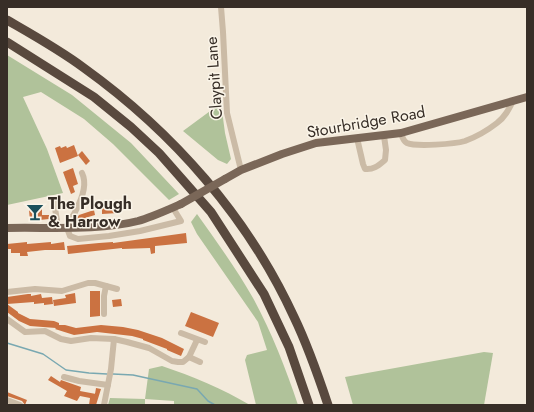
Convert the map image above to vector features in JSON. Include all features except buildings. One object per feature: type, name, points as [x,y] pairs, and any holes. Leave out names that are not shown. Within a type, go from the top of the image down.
[{"type":"highway","points":[[7,20],[83,67],[122,97],[168,137],[194,166],[223,201],[250,238],[269,270],[294,316],[312,358],[328,405]]},
{"type":"highway","points":[[7,42],[94,97],[131,127],[159,153],[211,212],[264,294],[289,347],[309,405]]},
{"type":"main road","name":"Stourbridge Road","points":[[7,228],[67,227],[138,221],[177,206],[241,170],[316,143],[401,133],[527,96]]},
{"type":"street","name":"Claypit Lane","points":[[221,7],[227,113],[241,170]]},
{"type":"street","points":[[401,133],[406,143],[446,144],[463,141],[481,133],[498,122],[506,114],[513,101]]},
{"type":"street","points":[[357,138],[363,164],[365,169],[369,170],[373,169],[385,160],[386,150],[384,136]]},
{"type":"street","points":[[82,173],[85,179],[84,187],[78,207],[67,227],[70,236],[78,239],[140,231],[181,221],[177,206]]},
{"type":"street","points":[[54,202],[58,227]]},
{"type":"street","points":[[7,292],[35,289],[62,291],[88,283],[117,289]]},
{"type":"street","points":[[104,314],[104,296],[106,286]]},
{"type":"street","points":[[7,319],[29,333],[45,331],[66,341],[91,338],[114,339],[149,348],[172,361],[178,362],[183,362],[190,357],[196,342]]},
{"type":"street","points":[[181,333],[196,342],[205,342]]},
{"type":"street","points":[[104,405],[111,370],[114,339]]},
{"type":"street","points":[[190,357],[200,362]]},
{"type":"street","points":[[64,377],[79,381],[108,385]]},
{"type":"street","points":[[7,400],[20,405]]},
{"type":"green space","points":[[7,55],[72,95],[131,143],[179,194],[169,200],[113,144],[84,119],[41,92],[23,97],[47,149],[63,193],[7,205]]},
{"type":"green space","points":[[221,103],[225,133],[231,159],[227,164],[218,160],[183,131]]},
{"type":"green space","points":[[197,214],[233,265],[253,298],[278,350],[298,405],[256,405],[245,360],[247,355],[267,350],[258,322],[197,234],[191,222]]},
{"type":"green space","points":[[484,352],[493,353],[484,405],[353,405],[345,377]]},
{"type":"green space","points":[[162,366],[207,383],[250,405],[174,405],[174,401],[145,399],[149,369]]},
{"type":"green space","points":[[110,398],[145,399],[145,405],[108,405]]},
{"type":"waterway","points":[[7,343],[43,354],[66,370],[107,374]]},
{"type":"waterway","points":[[113,374],[133,375],[197,389],[208,401],[215,405]]},
{"type":"place","name":"The Plough & Harrow","points":[[35,212]]}]
